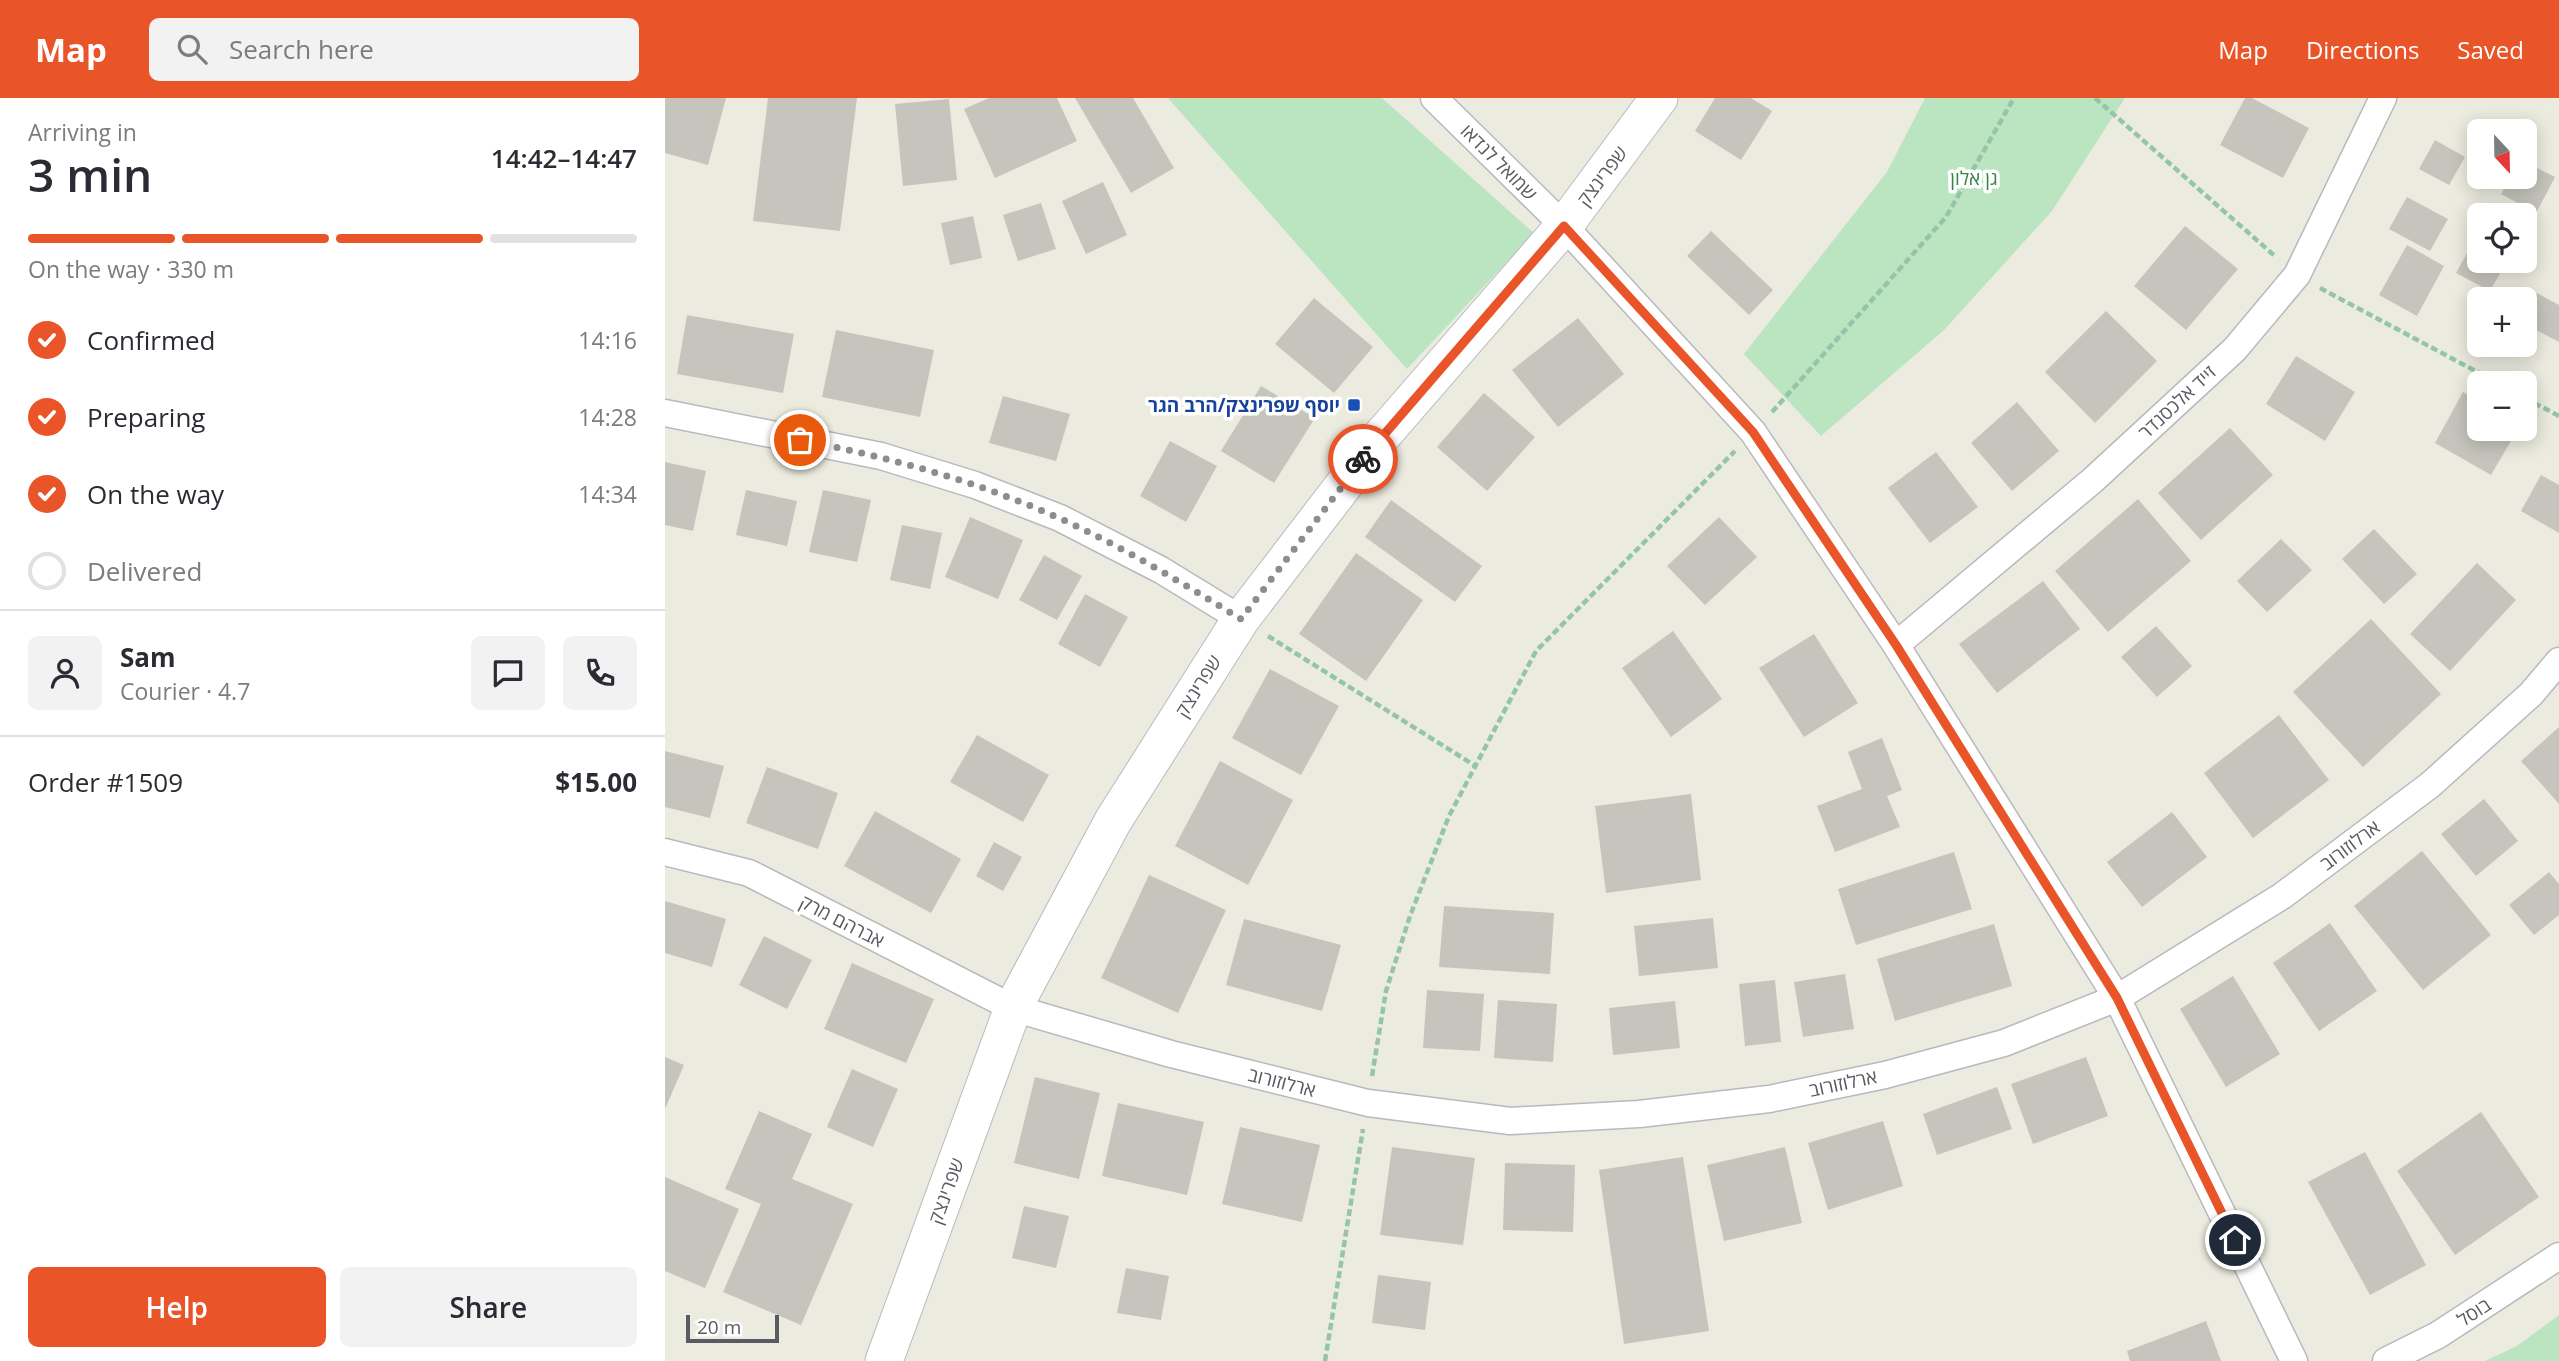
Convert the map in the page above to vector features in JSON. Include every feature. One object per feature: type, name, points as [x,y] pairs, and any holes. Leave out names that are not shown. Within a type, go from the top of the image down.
[{"type":"street","name":"שמואל לנדאו","points":[[1434,98],[1564,226],[1753,432],[1896,645],[2117,998],[2294,1361]]},
{"type":"street","name":"שפרינצק","points":[[884,1361],[1013,1008],[1112,821],[1241,619],[1379,439],[1564,226],[1660,98]]},
{"type":"street","name":"זייד אלכסנדר","points":[[1896,645],[2093,480],[2235,349],[2297,275],[2383,98]]},
{"type":"street","points":[[665,413],[881,456],[975,485],[1071,524],[1161,570],[1241,619]]},
{"type":"street","name":"ארלוזורוב","points":[[1013,1008],[1171,1055],[1368,1103],[1510,1121],[1639,1114],[1769,1099],[1885,1075],[2004,1043],[2117,998],[2282,896],[2430,785],[2531,694],[2559,661]]},
{"type":"street","name":"אברהם מרק","points":[[665,852],[748,873],[1013,1008]]},
{"type":"street","name":"בוסל","points":[[2386,1361],[2438,1335],[2559,1256]]},
{"type":"path","points":[[1325,1361],[1386,991],[1406,928],[1449,816],[1536,651],[1753,432],[1946,217],[2014,98]]},
{"type":"path","points":[[2537,404],[2559,416]]},
{"type":"path","points":[[1241,619],[1474,765]]},
{"type":"green space","points":[[1168,98],[1382,98],[1534,233],[1407,369]]},
{"type":"green space","name":"גן אלון","points":[[1925,98],[2125,98],[2052,211],[1944,330],[1821,436],[1744,354],[1887,172]]},
{"type":"green space","points":[[2559,1315],[2559,1361],[2485,1361],[2517,1346]]},
{"type":"building","points":[[665,98],[726,98],[708,165],[665,153]]},
{"type":"building","points":[[768,98],[857,98],[840,231],[753,221]]},
{"type":"building","points":[[989,98],[1057,98],[1077,141],[995,178],[964,109]]},
{"type":"building","points":[[1075,98],[1133,98],[1174,168],[1131,193]]},
{"type":"building","points":[[1715,98],[1751,98],[1772,111],[1741,160],[1695,131]]},
{"type":"building","points":[[2245,98],[2252,98],[2309,128],[2283,178],[2220,145]]},
{"type":"building","points":[[949,99],[957,180],[903,186],[895,104]]},
{"type":"building","points":[[2435,140],[2465,157],[2449,185],[2419,169]]},
{"type":"building","points":[[2537,168],[2555,177],[2537,211],[2537,203],[2518,203],[2501,194],[2504,189],[2537,189]]},
{"type":"building","points":[[1103,182],[1127,235],[1086,254],[1062,201]]},
{"type":"building","points":[[2407,197],[2448,219],[2430,251],[2389,229]]},
{"type":"building","points":[[1041,203],[1056,249],[1018,261],[1003,215]]},
{"type":"building","points":[[973,216],[982,258],[950,265],[941,223]]},
{"type":"building","points":[[2185,226],[2238,269],[2186,330],[2134,286]]},
{"type":"building","points":[[1711,231],[1773,290],[1749,315],[1687,256]]},
{"type":"building","points":[[2407,245],[2444,266],[2417,316],[2379,295]]},
{"type":"building","points":[[2467,253],[2467,273],[2500,273],[2492,287],[2482,287],[2456,273]]},
{"type":"building","points":[[2537,293],[2559,305],[2559,342],[2537,330]]},
{"type":"building","points":[[1314,298],[1373,347],[1334,393],[1275,344]]},
{"type":"building","points":[[2106,311],[2157,361],[2095,423],[2045,372]]},
{"type":"building","points":[[687,315],[794,334],[783,393],[677,374]]},
{"type":"building","points":[[1578,318],[1624,374],[1558,427],[1512,370]]},
{"type":"building","points":[[836,330],[934,350],[920,417],[822,397]]},
{"type":"building","points":[[2296,356],[2355,392],[2325,441],[2266,404]]},
{"type":"building","points":[[1261,386],[1315,418],[1274,483],[1221,451]]},
{"type":"building","points":[[2463,392],[2467,394],[2467,441],[2511,441],[2491,475],[2435,443]]},
{"type":"building","points":[[1484,393],[1535,437],[1487,491],[1437,447]]},
{"type":"building","points":[[1003,396],[1070,414],[1056,461],[989,443]]},
{"type":"building","points":[[2017,402],[2059,451],[2012,491],[1971,443]]},
{"type":"building","points":[[2230,428],[2273,475],[2201,540],[2158,493]]},
{"type":"building","points":[[1170,441],[1217,466],[1186,522],[1140,496]]},
{"type":"building","points":[[1936,452],[1978,507],[1930,543],[1888,488]]},
{"type":"building","points":[[665,462],[706,471],[693,531],[665,525]]},
{"type":"building","points":[[2541,475],[2559,485],[2559,533],[2521,511]]},
{"type":"building","points":[[746,490],[797,501],[787,546],[736,535]]},
{"type":"building","points":[[823,490],[871,500],[857,562],[809,552]]},
{"type":"building","points":[[2138,499],[2191,561],[2108,632],[2055,571]]},
{"type":"building","points":[[1391,500],[1482,566],[1455,602],[1365,537]]},
{"type":"building","points":[[970,517],[1023,540],[998,599],[945,577]]},
{"type":"building","points":[[1719,517],[1757,557],[1705,605],[1667,566]]},
{"type":"building","points":[[902,525],[942,533],[930,589],[890,580]]},
{"type":"building","points":[[2374,529],[2417,574],[2384,604],[2342,559]]},
{"type":"building","points":[[2281,539],[2312,570],[2267,612],[2237,581]]},
{"type":"building","points":[[1356,553],[1423,600],[1366,681],[1299,634]]},
{"type":"building","points":[[1044,555],[1082,576],[1057,620],[1019,600]]},
{"type":"building","points":[[2477,563],[2516,600],[2450,671],[2410,634]]},
{"type":"building","points":[[2043,581],[2080,629],[1997,693],[1959,644]]},
{"type":"building","points":[[1085,594],[1128,617],[1100,667],[1058,644]]},
{"type":"building","points":[[2371,619],[2441,694],[2363,767],[2293,692]]},
{"type":"building","points":[[2156,626],[2192,666],[2157,697],[2121,657]]},
{"type":"building","points":[[1673,631],[1722,699],[1671,737],[1622,668]]},
{"type":"building","points":[[1814,634],[1858,703],[1804,737],[1759,668]]},
{"type":"building","points":[[1270,669],[1339,706],[1301,775],[1232,738]]},
{"type":"building","points":[[2279,715],[2329,780],[2253,838],[2204,773]]},
{"type":"building","points":[[2559,727],[2559,804],[2521,761]]},
{"type":"building","points":[[977,735],[1049,775],[1023,822],[950,782]]},
{"type":"building","points":[[1882,738],[1902,790],[1887,796],[1900,827],[1835,852],[1817,806],[1862,789],[1848,752]]},
{"type":"building","points":[[665,751],[724,766],[710,818],[665,807]]},
{"type":"building","points":[[1220,761],[1293,800],[1248,885],[1175,846]]},
{"type":"building","points":[[767,767],[838,793],[818,849],[746,823]]},
{"type":"building","points":[[1691,794],[1701,880],[1606,893],[1595,806]]},
{"type":"building","points":[[2484,799],[2518,841],[2476,876],[2441,834]]},
{"type":"building","points":[[875,811],[961,859],[931,913],[844,866]]},
{"type":"building","points":[[2172,812],[2207,857],[2142,907],[2107,862]]},
{"type":"building","points":[[994,842],[1022,857],[1003,891],[976,876]]},
{"type":"building","points":[[2422,851],[2491,935],[2423,990],[2354,906]]},
{"type":"building","points":[[1954,852],[1972,909],[1856,945],[1838,889]]},
{"type":"building","points":[[2549,872],[2559,884],[2559,915],[2534,935],[2509,905]]},
{"type":"building","points":[[1149,875],[1226,910],[1178,1013],[1101,978]]},
{"type":"building","points":[[665,901],[726,919],[712,967],[665,953]]},
{"type":"building","points":[[1444,906],[1554,913],[1550,974],[1439,967]]},
{"type":"building","points":[[1713,918],[1718,968],[1639,976],[1634,926]]},
{"type":"building","points":[[1244,919],[1341,945],[1322,1011],[1226,985]]},
{"type":"building","points":[[2330,923],[2377,991],[2319,1031],[2273,963]]},
{"type":"building","points":[[1994,924],[2012,986],[1895,1021],[1877,959]]},
{"type":"building","points":[[764,936],[812,960],[787,1009],[739,985]]},
{"type":"building","points":[[852,963],[934,999],[906,1063],[824,1029]]},
{"type":"building","points":[[1845,974],[1854,1029],[1803,1037],[1794,982]]},
{"type":"building","points":[[2233,976],[2280,1054],[2226,1087],[2180,1009]]},
{"type":"building","points":[[1775,980],[1781,1042],[1745,1046],[1739,984]]},
{"type":"building","points":[[1427,990],[1484,994],[1480,1051],[1423,1048]]},
{"type":"building","points":[[1498,1000],[1557,1004],[1553,1062],[1494,1058]]},
{"type":"building","points":[[1675,1001],[1680,1048],[1613,1055],[1609,1008]]},
{"type":"building","points":[[665,1057],[684,1065],[665,1109]]},
{"type":"building","points":[[2086,1057],[2108,1116],[2033,1144],[2011,1084]]},
{"type":"building","points":[[852,1069],[898,1089],[873,1147],[827,1127]]},
{"type":"building","points":[[1035,1077],[1100,1093],[1079,1179],[1014,1163]]},
{"type":"building","points":[[1997,1087],[2012,1129],[1937,1155],[1923,1114]]},
{"type":"building","points":[[1118,1103],[1204,1122],[1187,1195],[1102,1176]]},
{"type":"building","points":[[759,1111],[812,1134],[792,1179],[853,1204],[801,1325],[723,1292],[761,1204],[725,1189]]},
{"type":"building","points":[[2481,1112],[2539,1197],[2455,1255],[2397,1171]]},
{"type":"building","points":[[1883,1121],[1903,1186],[1828,1210],[1808,1143]]},
{"type":"building","points":[[1240,1127],[1320,1145],[1302,1222],[1222,1204]]},
{"type":"building","points":[[1392,1147],[1475,1158],[1463,1245],[1380,1235]]},
{"type":"building","points":[[1785,1147],[1802,1223],[1724,1241],[1707,1165]]},
{"type":"building","points":[[2365,1152],[2426,1265],[2370,1295],[2308,1182]]},
{"type":"building","points":[[1683,1157],[1709,1331],[1624,1344],[1599,1170]]},
{"type":"building","points":[[1505,1163],[1575,1165],[1573,1232],[1503,1230]]},
{"type":"building","points":[[665,1177],[739,1209],[705,1288],[665,1271]]},
{"type":"building","points":[[1024,1206],[1069,1216],[1056,1268],[1012,1258]]},
{"type":"building","points":[[1126,1268],[1169,1276],[1161,1320],[1117,1313]]},
{"type":"building","points":[[1378,1275],[1431,1282],[1425,1330],[1372,1323]]},
{"type":"building","points":[[2206,1321],[2221,1361],[2130,1361],[2127,1351]]},
{"type":"way so far","points":[[800,440],[881,456],[975,485],[1060,518],[1161,570],[1241,619],[1363,459]]},
{"type":"place","name":"יוסף שפרינצק/הרב הגר","points":[[1354,405]]},
{"type":"route","points":[[1363,459],[1564,226],[1753,432],[1896,645],[2117,998],[2235,1240]]}]
